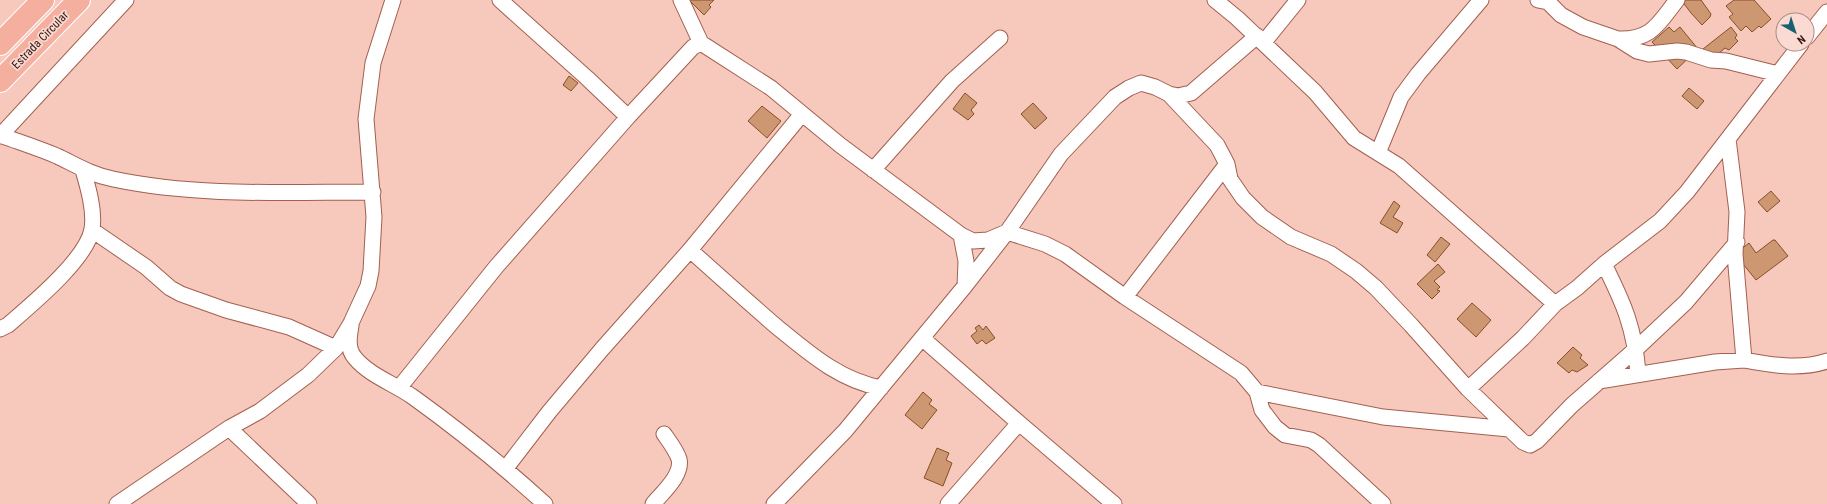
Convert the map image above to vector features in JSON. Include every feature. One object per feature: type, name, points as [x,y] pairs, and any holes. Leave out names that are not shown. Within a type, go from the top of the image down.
[{"type":"main road","points":[[0,44],[43,0]]},
{"type":"main road","name":"Estrada Circular","points":[[0,81],[80,0]]},
{"type":"street","points":[[126,0],[0,135],[52,154],[83,170],[112,179],[174,189],[259,192],[373,192]]},
{"type":"street","points":[[117,504],[229,428],[260,410],[308,375],[336,348],[351,323],[368,286],[371,271],[374,224],[373,192],[366,119],[373,63],[393,0]]},
{"type":"street","points":[[500,0],[628,117]]},
{"type":"street","points":[[681,0],[701,43],[771,88],[873,170],[961,235],[973,241],[988,240],[1007,232],[1045,244],[1064,254],[1125,297],[1241,373],[1257,392],[1262,410],[1275,427],[1285,435],[1311,440],[1320,445],[1383,504]]},
{"type":"street","points":[[1215,0],[1260,39],[1315,92],[1354,138],[1399,166],[1555,304]]},
{"type":"street","points":[[1169,94],[1178,96],[1191,92],[1260,39],[1298,0]]},
{"type":"street","points":[[1378,153],[1401,96],[1482,0]]},
{"type":"street","points":[[1538,0],[1548,2],[1561,16],[1583,27],[1618,39],[1637,51],[1650,54],[1677,51],[1686,52],[1711,60],[1726,61],[1778,74]]},
{"type":"street","points":[[1618,39],[1633,40],[1645,36],[1654,29],[1677,0]]},
{"type":"street","points":[[1815,27],[1827,12]]},
{"type":"street","points":[[873,170],[952,81],[1000,38]]},
{"type":"street","points":[[399,388],[496,267],[628,117],[693,47],[701,43]]},
{"type":"street","points":[[1468,389],[1522,338],[1555,304],[1660,221],[1687,192],[1795,52]]},
{"type":"street","points":[[774,504],[845,431],[965,286],[1007,232],[1061,154],[1115,97],[1129,88],[1141,83],[1155,86],[1169,94],[1217,145],[1227,164],[1230,179],[1243,198],[1262,217],[1291,237],[1331,254],[1356,270],[1376,288],[1411,325],[1468,389],[1523,442],[1530,445],[1537,441],[1572,405],[1636,349],[1686,302],[1737,242]]},
{"type":"street","points":[[506,468],[549,412],[597,354],[690,250],[802,114]]},
{"type":"street","points":[[1728,139],[1737,212],[1736,261],[1744,360]]},
{"type":"street","points":[[1125,297],[1227,164]]},
{"type":"street","points":[[0,329],[8,325],[53,285],[85,247],[92,230],[91,195],[83,170]]},
{"type":"street","points":[[91,195],[112,179]]},
{"type":"street","points":[[92,230],[146,267],[170,288],[181,294],[226,310],[289,327],[336,348]]},
{"type":"street","points":[[961,235],[966,261],[965,286]]},
{"type":"street","points":[[690,250],[816,360],[868,386],[880,388]]},
{"type":"street","points":[[1604,264],[1625,307],[1636,349],[1638,374]]},
{"type":"street","points":[[351,323],[348,342],[354,358],[399,388],[506,468],[545,504]]},
{"type":"street","points":[[922,338],[1114,504]]},
{"type":"street","points":[[1598,381],[1715,362],[1744,360],[1779,366],[1812,366],[1827,361]]},
{"type":"street","points":[[1257,392],[1383,417],[1509,429]]},
{"type":"street","points":[[948,504],[1020,424]]},
{"type":"street","points":[[229,428],[309,504]]},
{"type":"street","points":[[653,504],[674,478],[678,468],[679,459],[664,434]]},
{"type":"building","points":[[689,0],[714,0],[709,5],[711,7],[704,15]]},
{"type":"building","points":[[1701,0],[1711,14],[1710,17],[1702,25],[1682,1]]},
{"type":"building","points":[[1734,0],[1754,0],[1771,19],[1761,28],[1759,26],[1752,32],[1746,26],[1741,31],[1729,17],[1733,14],[1726,6]]},
{"type":"building","points":[[1669,27],[1674,32],[1680,27],[1698,49],[1677,69],[1652,42]]},
{"type":"building","points":[[1731,27],[1737,35],[1735,38],[1738,41],[1729,50],[1725,48],[1711,60],[1703,49]]},
{"type":"building","points":[[569,76],[578,83],[571,91],[563,85]]},
{"type":"building","points":[[1689,88],[1704,101],[1697,109],[1682,96]]},
{"type":"building","points":[[965,93],[977,103],[971,110],[974,114],[968,120],[953,109]]},
{"type":"building","points":[[1033,103],[1047,118],[1035,129],[1021,114]]},
{"type":"building","points":[[762,106],[781,121],[767,138],[748,121]]},
{"type":"building","points":[[1771,191],[1780,201],[1767,212],[1758,202]]},
{"type":"building","points":[[1394,201],[1400,206],[1393,217],[1403,223],[1397,233],[1380,223]]},
{"type":"building","points":[[1441,237],[1450,244],[1435,262],[1427,255]]},
{"type":"building","points":[[1775,240],[1788,256],[1756,280],[1735,254],[1749,243],[1756,253]]},
{"type":"building","points":[[1438,264],[1445,272],[1434,281],[1440,287],[1437,290],[1440,291],[1432,299],[1417,284]]},
{"type":"building","points":[[1472,303],[1491,320],[1476,337],[1457,319]]},
{"type":"building","points":[[979,325],[983,330],[986,326],[995,338],[986,344],[982,340],[977,344],[971,336],[977,331],[975,328]]},
{"type":"building","points":[[1573,347],[1582,355],[1580,358],[1588,365],[1577,372],[1572,370],[1569,373],[1557,363]]},
{"type":"building","points":[[923,392],[932,400],[929,404],[937,410],[922,429],[905,415]]},
{"type":"building","points":[[937,448],[949,453],[946,460],[952,463],[943,486],[924,478]]}]
